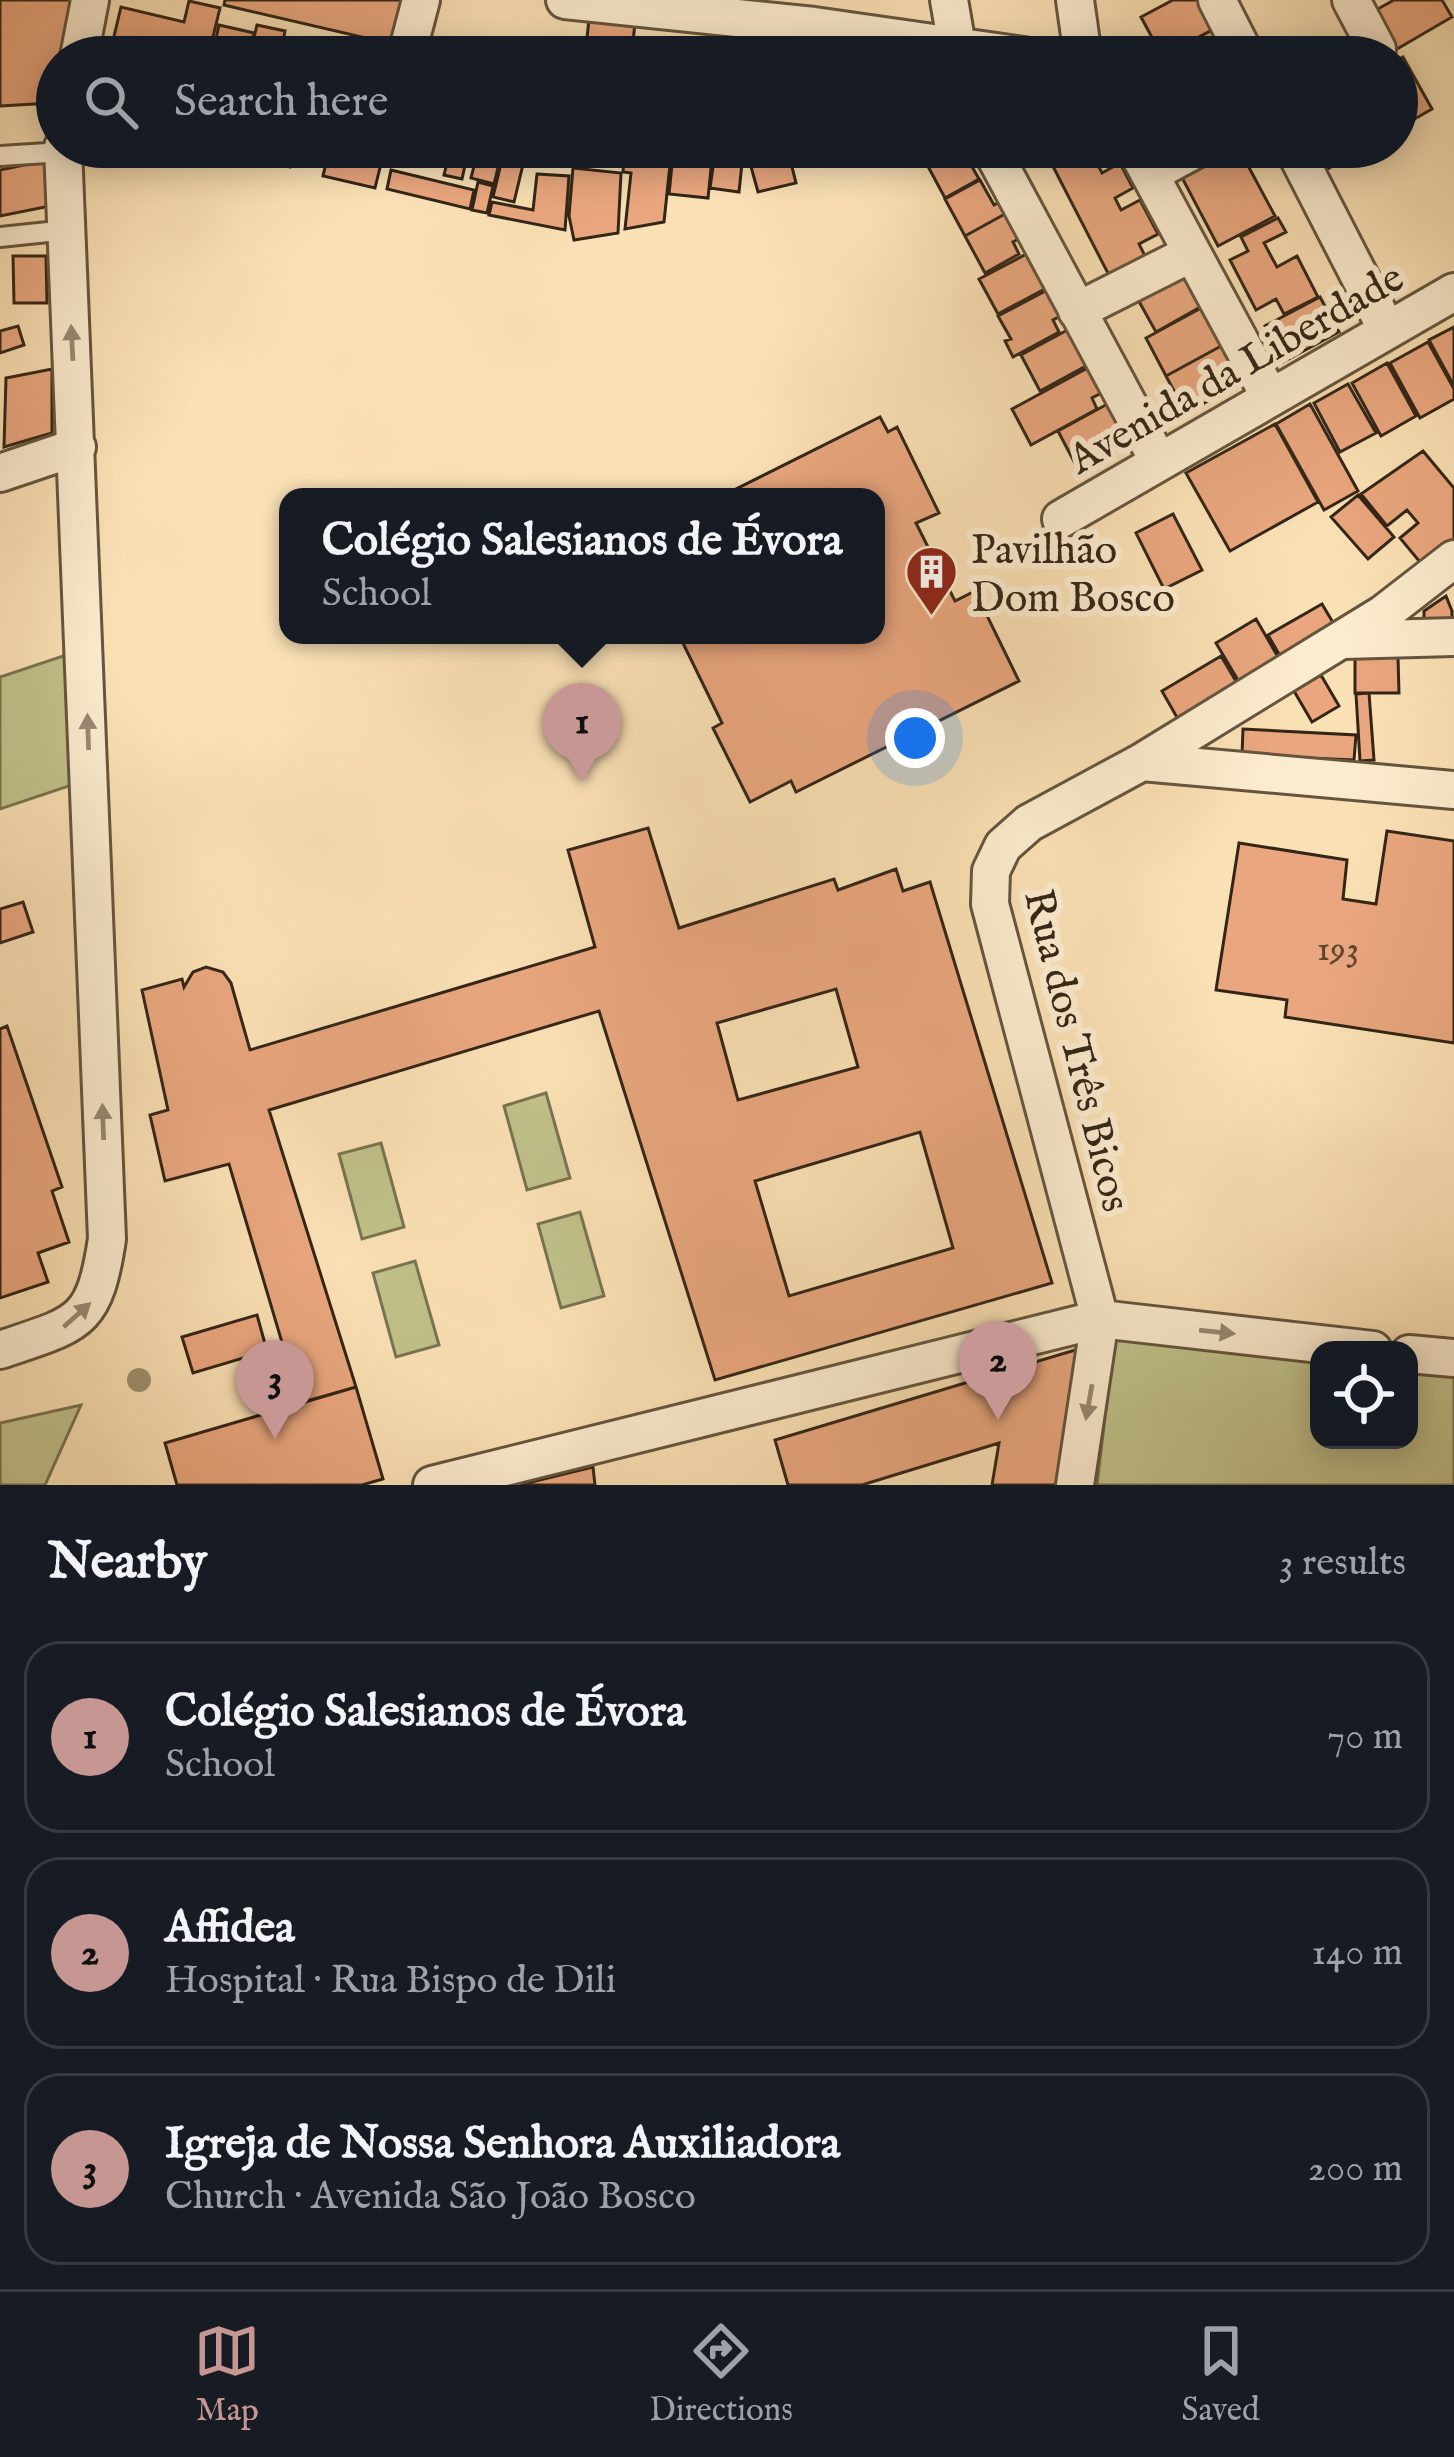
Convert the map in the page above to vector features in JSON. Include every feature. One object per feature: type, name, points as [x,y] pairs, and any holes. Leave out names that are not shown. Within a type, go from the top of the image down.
[{"type":"street","points":[[83,36],[90,0]]},
{"type":"street","points":[[412,36],[421,0]]},
{"type":"street","points":[[565,0],[812,13],[897,36]]},
{"type":"street","points":[[946,36],[949,0]]},
{"type":"street","points":[[1075,0],[1079,36]]},
{"type":"street","points":[[1217,0],[1235,36]]},
{"type":"street","points":[[1351,0],[1369,36]]},
{"type":"street","points":[[0,1350],[60,1330],[85,1311],[99,1292],[107,1239],[64,168]]},
{"type":"street","points":[[1001,168],[1159,462]]},
{"type":"street","points":[[1146,168],[1270,397]]},
{"type":"street","points":[[1304,168],[1387,330]]},
{"type":"street","points":[[1077,311],[1192,253]]},
{"type":"street","name":"Avenida da Liberdade","points":[[1061,520],[1454,292]]},
{"type":"street","points":[[0,473],[77,447]]},
{"type":"street","points":[[1142,762],[1383,614],[1454,560]]},
{"type":"street","points":[[1341,640],[1454,637]]},
{"type":"street","points":[[1142,762],[1454,790]]},
{"type":"street","name":"Rua dos Três Bicos","points":[[1100,1319],[990,904],[991,872],[1003,846],[1029,823],[1142,762]]},
{"type":"street","points":[[1075,1485],[1100,1319]]},
{"type":"street","points":[[432,1485],[536,1446],[1100,1319],[1310,1343]]},
{"type":"street","points":[[1418,1355],[1454,1358]]},
{"type":"lane","points":[[0,156],[36,152]]},
{"type":"lane","points":[[0,237],[67,230]]},
{"type":"green space","points":[[66,655],[72,785],[0,809],[0,677]]},
{"type":"green space","points":[[546,1093],[570,1178],[527,1190],[504,1106]]},
{"type":"green space","points":[[381,1143],[404,1227],[362,1239],[339,1154]]},
{"type":"green space","points":[[580,1212],[604,1296],[561,1308],[538,1224]]},
{"type":"green space","points":[[415,1261],[439,1345],[396,1357],[373,1273]]},
{"type":"green space","points":[[1114,1340],[1310,1357],[1310,1449],[1418,1449],[1418,1367],[1454,1370],[1454,1485],[1097,1485]]},
{"type":"green space","points":[[81,1405],[45,1485],[0,1485],[0,1423]]},
{"type":"building","points":[[0,0],[74,0],[66,36],[36,36],[36,104],[0,106]]},
{"type":"building","points":[[225,0],[406,0],[398,36],[357,36],[224,5]]},
{"type":"building","points":[[1173,0],[1206,0],[1220,26],[1201,36],[1151,36],[1141,17]]},
{"type":"building","points":[[1394,0],[1442,0],[1452,17],[1418,37],[1390,36],[1376,10]]},
{"type":"building","points":[[189,1],[220,8],[213,36],[114,36],[121,7],[184,22]]},
{"type":"building","points":[[589,19],[635,24],[634,36],[587,36]]},
{"type":"building","points":[[219,25],[254,33],[253,36],[217,36]]},
{"type":"building","points":[[257,25],[285,31],[284,36],[254,36]]},
{"type":"building","points":[[1220,26],[1225,36],[1201,36]]},
{"type":"building","points":[[1418,84],[1432,109],[1418,117]]},
{"type":"building","points":[[36,163],[36,168],[53,168],[55,205],[0,216],[0,170]]},
{"type":"building","points":[[325,168],[380,168],[375,188],[323,176]]},
{"type":"building","points":[[446,168],[464,168],[462,179],[444,175]]},
{"type":"building","points":[[474,168],[498,168],[494,184],[471,178]]},
{"type":"building","points":[[500,168],[522,168],[514,202],[493,197]]},
{"type":"building","points":[[573,168],[621,173],[618,233],[574,240],[569,216]]},
{"type":"building","points":[[623,168],[670,168],[664,222],[625,229],[631,173]]},
{"type":"building","points":[[672,168],[711,168],[708,198],[669,194]]},
{"type":"building","points":[[713,168],[741,168],[739,192],[710,188]]},
{"type":"building","points":[[751,168],[792,168],[796,183],[758,192]]},
{"type":"building","points":[[929,168],[973,168],[979,179],[945,198]]},
{"type":"building","points":[[1054,168],[1100,168],[1102,173],[1123,168],[1133,188],[1115,198],[1121,210],[1140,200],[1158,234],[1139,244],[1149,264],[1113,283]]},
{"type":"building","points":[[1249,168],[1275,216],[1218,246],[1178,170]]},
{"type":"building","points":[[391,170],[474,190],[470,209],[387,189]]},
{"type":"building","points":[[537,174],[569,176],[565,230],[489,215],[492,202],[533,210]]},
{"type":"building","points":[[980,180],[994,205],[1008,197],[1014,209],[965,236],[945,199]]},
{"type":"building","points":[[478,182],[493,186],[487,213],[472,210]]},
{"type":"building","points":[[1014,209],[1028,234],[1013,242],[1019,254],[985,273],[965,236]]},
{"type":"building","points":[[1278,218],[1286,232],[1264,243],[1277,267],[1297,256],[1318,297],[1284,314],[1276,299],[1256,310],[1230,260],[1248,251],[1241,237]]},
{"type":"building","points":[[1034,250],[1052,285],[998,314],[979,279]]},
{"type":"building","points":[[13,256],[46,256],[47,303],[14,303]]},
{"type":"building","points":[[1183,271],[1202,306],[1156,332],[1136,296]]},
{"type":"building","points":[[1055,286],[1068,312],[1053,320],[1059,332],[1013,357],[1005,341],[1011,339],[998,316]]},
{"type":"building","points":[[1320,297],[1339,332],[1283,362],[1265,326]]},
{"type":"building","points":[[1203,307],[1223,345],[1166,376],[1146,338]]},
{"type":"building","points":[[18,326],[24,345],[0,353],[0,331]]},
{"type":"building","points":[[1075,326],[1095,361],[1040,391],[1021,355]]},
{"type":"building","points":[[1454,327],[1454,386],[1429,340]]},
{"type":"building","points":[[1428,342],[1454,389],[1454,399],[1420,418],[1390,363]]},
{"type":"building","points":[[1223,345],[1243,382],[1186,413],[1166,376]]},
{"type":"building","points":[[1387,363],[1416,416],[1381,436],[1352,383]]},
{"type":"building","points":[[1095,364],[1109,389],[1092,398],[1097,409],[1031,445],[1012,409]]},
{"type":"building","points":[[52,369],[52,433],[4,447],[6,378]]},
{"type":"building","points":[[1348,384],[1376,433],[1340,452],[1314,403]]},
{"type":"building","points":[[1113,401],[1135,441],[1079,471],[1058,431]]},
{"type":"building","points":[[1310,404],[1358,491],[1324,510],[1276,424]]},
{"type":"building","name":"Pavilhão Dom Bosco","points":[[880,417],[888,432],[897,427],[939,513],[916,523],[955,601],[975,591],[1019,681],[796,792],[791,781],[750,802],[713,728],[722,723],[683,644],[885,644],[885,488],[738,488]]},
{"type":"building","points":[[1275,424],[1318,502],[1230,551],[1186,473]]},
{"type":"building","points":[[1423,451],[1454,488],[1454,552],[1429,573],[1400,538],[1418,523],[1407,510],[1387,526],[1361,494]]},
{"type":"building","points":[[1358,495],[1394,537],[1368,559],[1331,517]]},
{"type":"building","points":[[1173,514],[1202,570],[1164,589],[1136,533]]},
{"type":"building","points":[[1446,596],[1452,632],[1424,633],[1424,611]]},
{"type":"building","points":[[1322,604],[1341,636],[1287,668],[1268,635]]},
{"type":"building","points":[[1256,619],[1285,669],[1245,692],[1216,643]]},
{"type":"building","points":[[1221,656],[1243,693],[1183,728],[1162,691]]},
{"type":"building","points":[[1398,657],[1399,693],[1355,693],[1355,658]]},
{"type":"building","points":[[1321,675],[1339,706],[1312,722],[1294,691]]},
{"type":"building","points":[[1369,693],[1374,760],[1360,761],[1356,694]]},
{"type":"building","points":[[1243,729],[1356,735],[1354,760],[1242,755]]},
{"type":"building","points":[[648,828],[679,928],[834,879],[838,890],[896,869],[903,891],[930,882],[1052,1283],[715,1380],[599,1011],[269,1110],[356,1387],[300,1403],[229,1164],[165,1181],[150,1115],[168,1110],[142,990],[182,979],[184,987],[193,972],[206,967],[223,972],[231,983],[250,1050],[595,947],[568,850]],"holes":[[[836,989],[858,1067],[738,1100],[717,1023]],[[920,1132],[953,1248],[789,1296],[755,1181]]]},
{"type":"building","points":[[1387,831],[1454,841],[1454,1043],[1285,1017],[1287,1000],[1216,990],[1239,843],[1347,860],[1343,899],[1376,904]]},
{"type":"building","points":[[23,902],[33,932],[0,943],[0,909]]},
{"type":"building","points":[[7,1026],[62,1187],[52,1191],[69,1242],[38,1253],[48,1282],[0,1298],[0,1029]]},
{"type":"building","points":[[257,1315],[267,1351],[193,1373],[182,1337]]},
{"type":"building","points":[[1082,1348],[1059,1485],[992,1485],[999,1443],[862,1485],[788,1485],[775,1440]]},
{"type":"building","points":[[356,1387],[383,1479],[362,1485],[177,1485],[165,1443]]},
{"type":"building","points":[[593,1467],[595,1485],[519,1485]]},
{"type":"place","name":"Pavilhão Dom Bosco","points":[[932,618]]},
{"type":"place","name":"Colégio Salesianos de Évora","points":[[582,782]]},
{"type":"place","name":"Affidea","points":[[998,1420]]},
{"type":"place","name":"Igreja de Nossa Senhora Auxiliadora","points":[[275,1439]]}]
